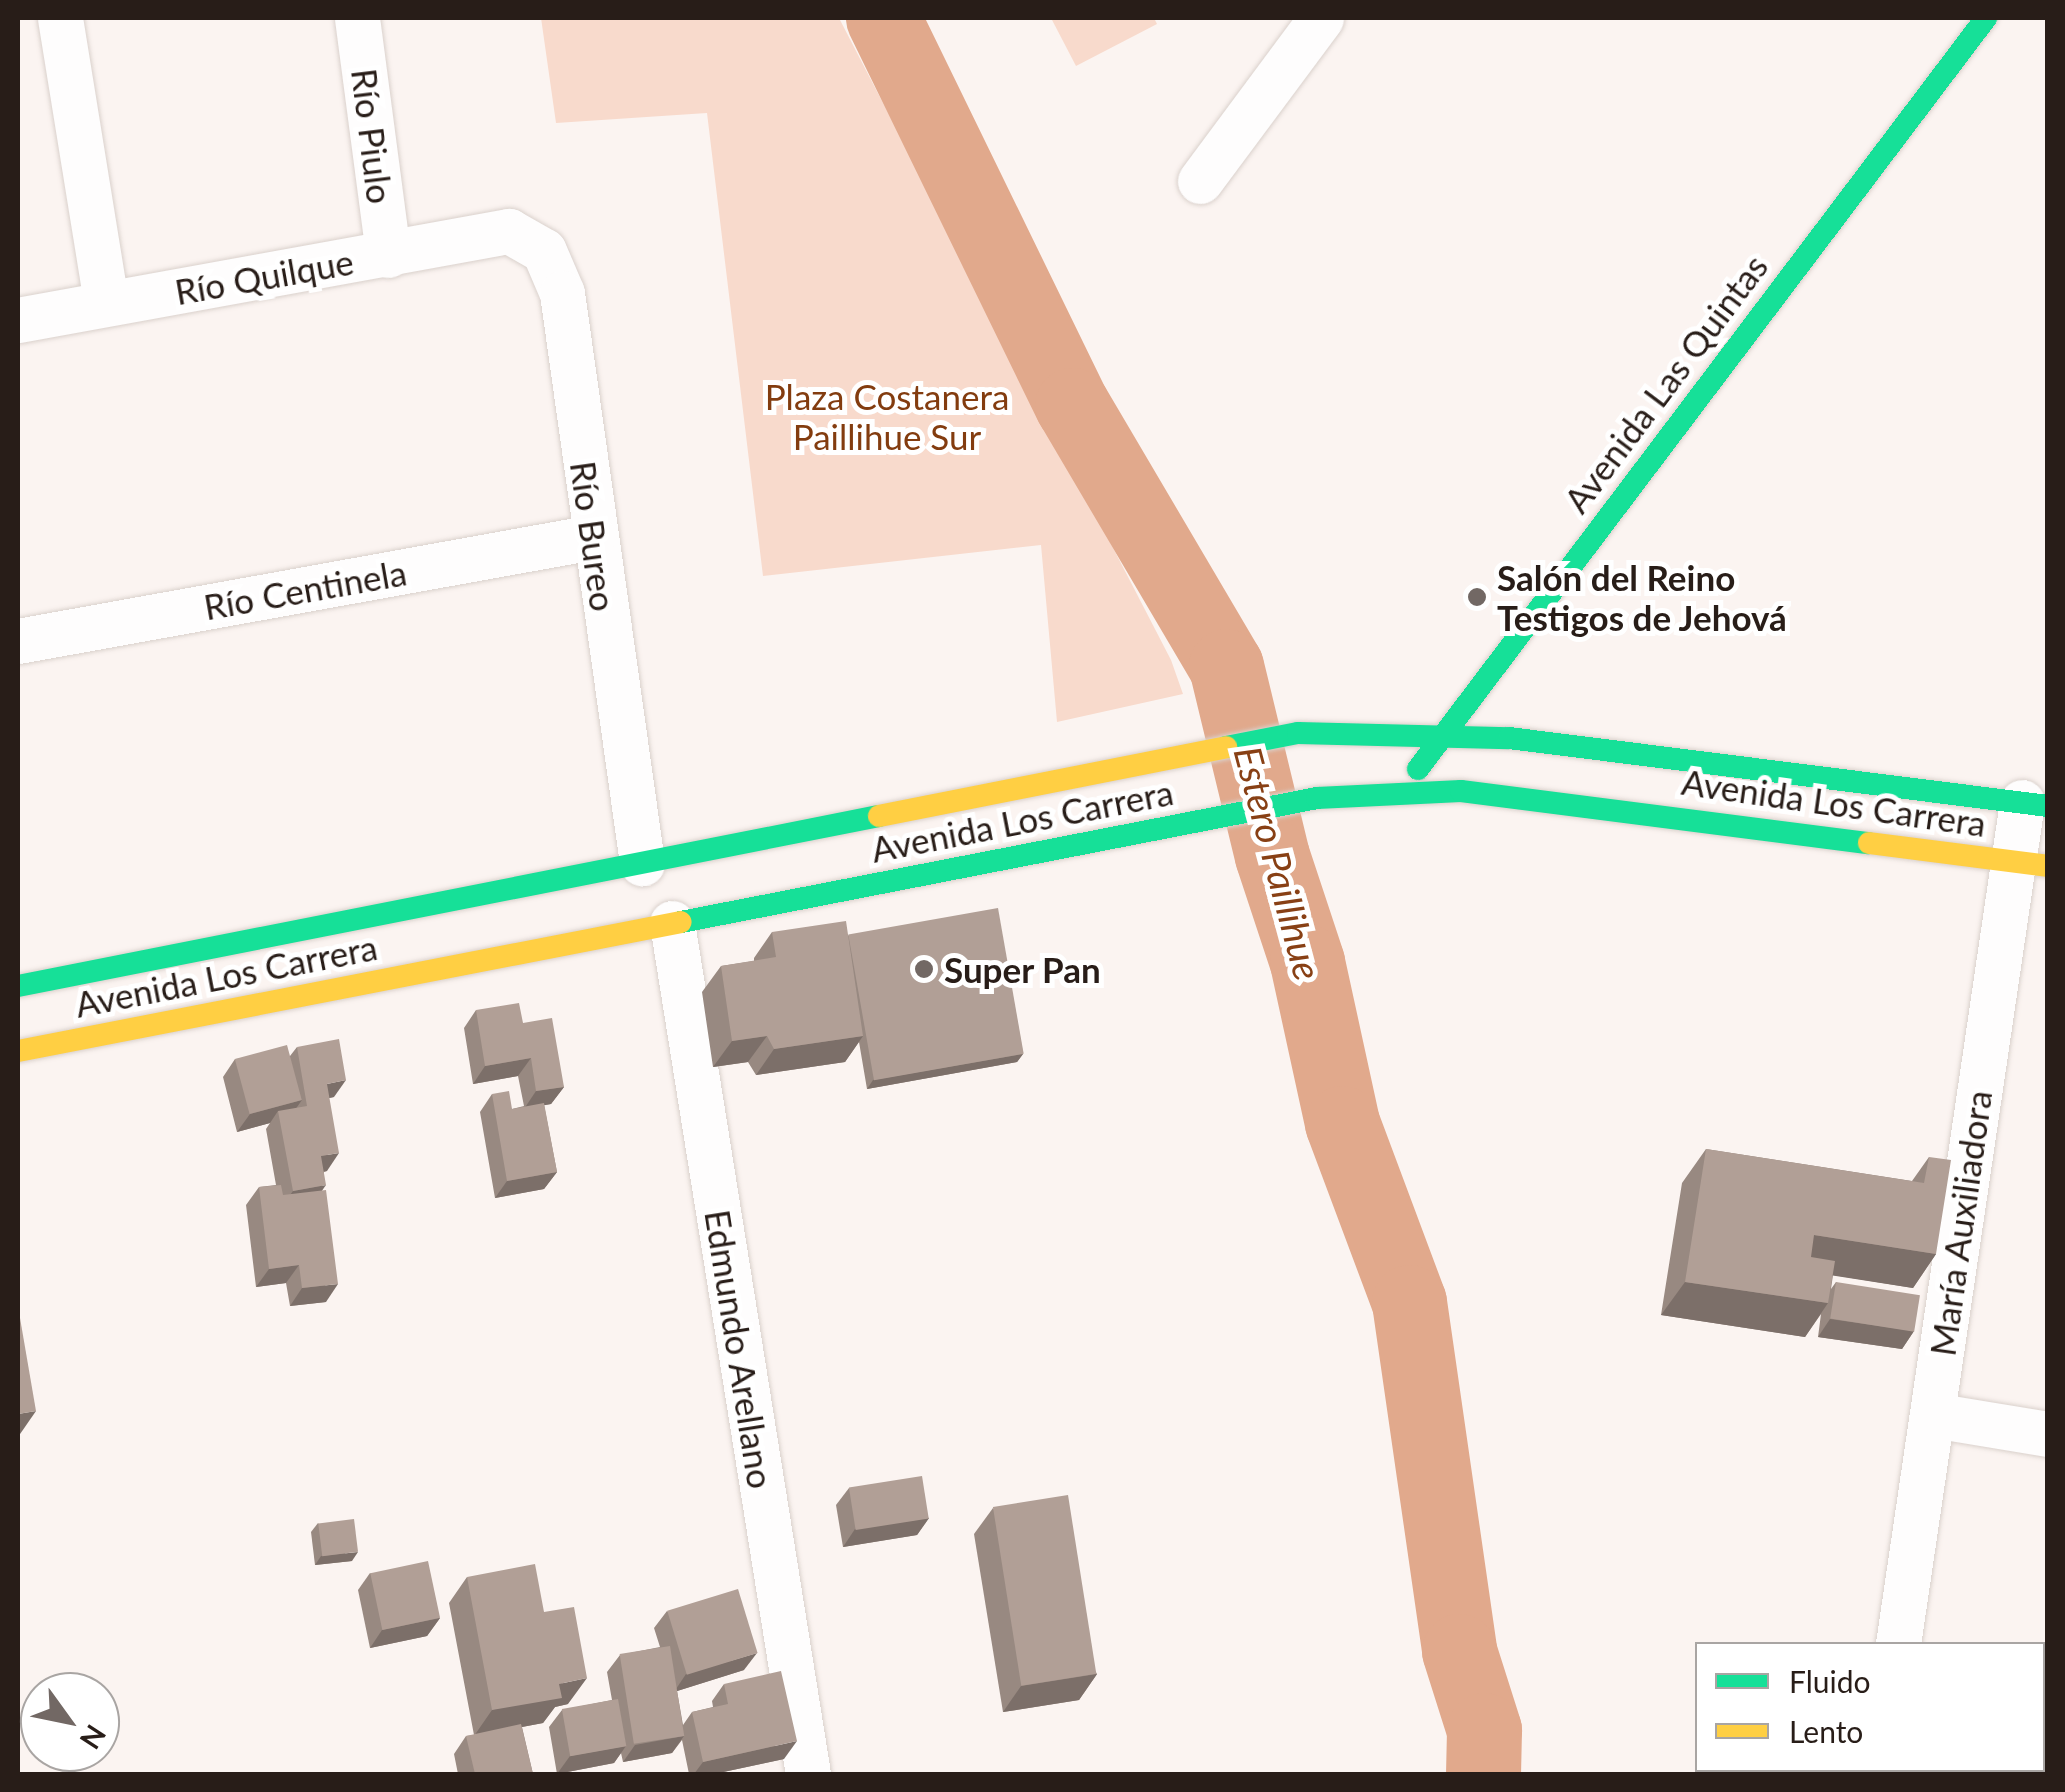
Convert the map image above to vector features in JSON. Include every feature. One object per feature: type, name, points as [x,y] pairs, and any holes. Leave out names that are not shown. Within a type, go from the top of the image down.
[{"type":"main road","name":"Avenida Las Quintas","points":[[1400,792],[1986,18]]},
{"type":"main road","name":"Avenida Los Carrera","points":[[18,986],[1298,733],[1445,732],[2034,804]]},
{"type":"main road","name":"Avenida Los Carrera","points":[[18,1051],[1318,798],[1400,792],[1611,807],[2030,864]]},
{"type":"street","points":[[60,18],[106,303]]},
{"type":"street","name":"Río Piulo","points":[[357,18],[388,255]]},
{"type":"street","points":[[1200,181],[1320,18]]},
{"type":"street","name":"Río Quilque","points":[[18,320],[509,231]]},
{"type":"street","name":"Río Bureo","points":[[509,231],[544,252],[562,293],[642,863]]},
{"type":"street","name":"Río Centinela","points":[[18,641],[594,537]]},
{"type":"street","name":"María Auxiliadora","points":[[1898,1642],[1932,1414],[2030,864],[2034,804]]},
{"type":"street","name":"Edmundo Arellano","points":[[672,924],[808,1774]]},
{"type":"street","points":[[1932,1414],[2048,1434]]},
{"type":"green space","name":"Plaza Costanera Paillihue Sur","points":[[541,18],[839,18],[1171,660],[1183,694],[1057,722],[1041,545],[763,576],[707,113],[556,123]]},
{"type":"green space","points":[[1051,18],[1154,18],[1157,24],[1076,66]]},
{"type":"building","points":[[998,908],[1024,1054],[874,1080],[848,934]]},
{"type":"building","points":[[846,921],[863,1036],[774,1049],[767,1036],[732,1041],[721,966],[776,957],[772,932]]},
{"type":"building","points":[[519,1003],[523,1023],[552,1018],[564,1087],[536,1091],[531,1058],[485,1066],[476,1010]]},
{"type":"building","points":[[339,1039],[346,1080],[327,1084],[339,1153],[321,1156],[326,1185],[293,1191],[278,1111],[307,1106],[297,1047]]},
{"type":"building","points":[[287,1045],[302,1100],[250,1114],[235,1059]]},
{"type":"building","points":[[509,1091],[512,1109],[544,1103],[557,1172],[507,1181],[492,1094]]},
{"type":"building","points":[[1706,1149],[1924,1183],[1929,1157],[1951,1160],[1936,1254],[1814,1235],[1811,1257],[1835,1261],[1828,1303],[1685,1282]]},
{"type":"building","points":[[281,1185],[283,1195],[326,1190],[338,1284],[302,1288],[299,1265],[269,1269],[259,1187]]},
{"type":"building","points":[[1836,1282],[1920,1295],[1914,1332],[1830,1319]]},
{"type":"building","points":[[18,1318],[36,1411],[18,1414]]},
{"type":"building","points":[[922,1476],[929,1518],[856,1530],[849,1488]]},
{"type":"building","points":[[1068,1495],[1096,1674],[1021,1686],[993,1507]]},
{"type":"building","points":[[354,1519],[358,1552],[322,1556],[318,1523]]},
{"type":"building","points":[[428,1561],[440,1618],[382,1630],[370,1573]]},
{"type":"building","points":[[535,1564],[544,1612],[574,1607],[587,1678],[559,1684],[562,1698],[492,1710],[467,1577]]},
{"type":"building","points":[[738,1589],[758,1653],[687,1675],[667,1611]]},
{"type":"building","points":[[670,1646],[684,1736],[634,1744],[620,1654]]},
{"type":"building","points":[[781,1671],[797,1741],[703,1762],[692,1712],[728,1704],[724,1684]]},
{"type":"building","points":[[618,1699],[626,1746],[570,1756],[562,1709]]},
{"type":"building","points":[[521,1724],[533,1774],[475,1774],[466,1736]]},
{"type":"waterway","name":"Estero Paillihue","points":[[883,18],[1072,405],[1226,666],[1272,856],[1307,962],[1342,1123],[1409,1302],[1459,1651],[1484,1730],[1483,1774]]},
{"type":"traffic: fast","points":[[1418,769],[1986,18]]},
{"type":"traffic: fast","points":[[1226,747],[1298,733],[1509,738],[2048,806]]},
{"type":"traffic: fast","points":[[681,922],[1317,798],[1461,791],[1869,843]]},
{"type":"traffic: fast","points":[[18,986],[879,816]]},
{"type":"traffic: slow","points":[[879,816],[1226,747]]},
{"type":"traffic: slow","points":[[1869,843],[2048,866]]},
{"type":"traffic: slow","points":[[18,1051],[681,922]]},
{"type":"place","name":"Salón del Reino Testigos de Jehová","points":[[1477,597]]},
{"type":"place","name":"Super Pan","points":[[924,969]]}]
